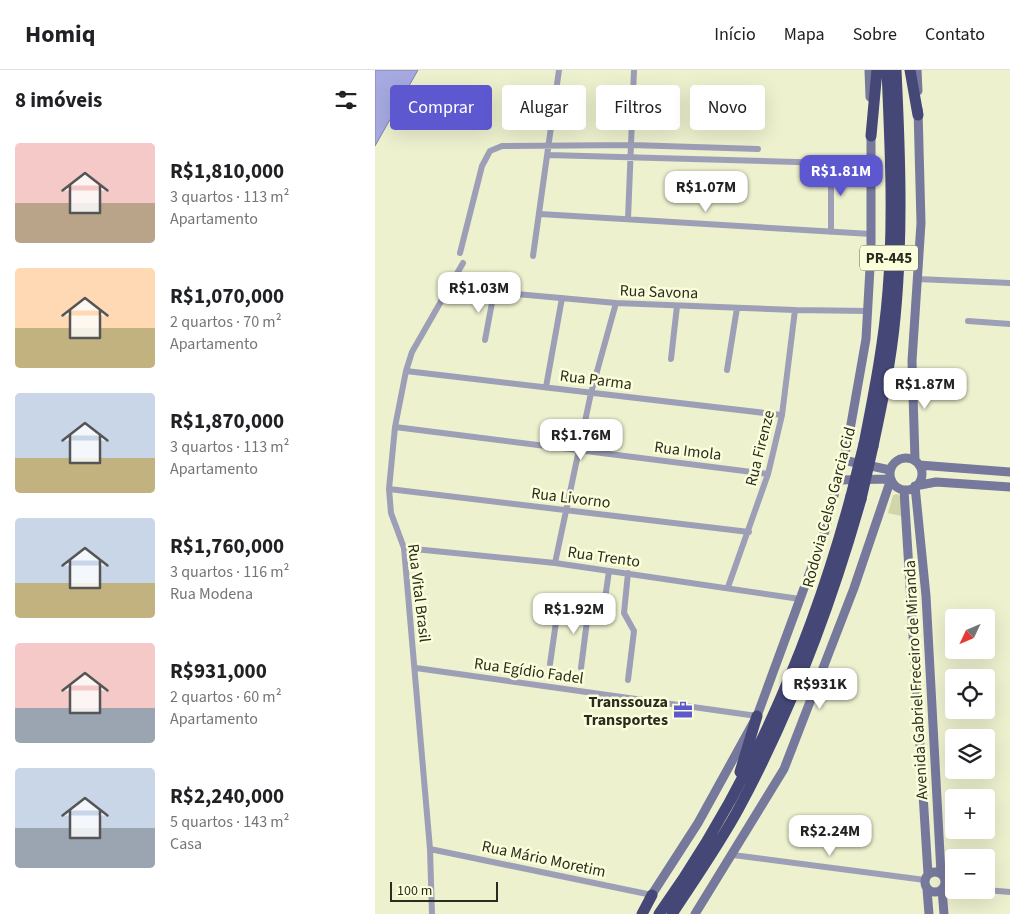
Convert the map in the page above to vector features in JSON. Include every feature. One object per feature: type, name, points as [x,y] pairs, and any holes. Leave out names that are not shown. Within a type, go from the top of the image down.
[{"type":"highway","points":[[871,136],[877,70]]},
{"type":"highway","name":"Rodovia Celso Garcia Cid","points":[[868,445],[888,290],[891,221],[887,70]]},
{"type":"highway","name":"Rodovia Celso Garcia Cid","points":[[672,914],[738,809],[766,755],[819,627],[856,498],[890,355],[899,252],[900,151],[896,70]]},
{"type":"highway","points":[[910,70],[918,116]]},
{"type":"highway","name":"Rodovia Celso Garcia Cid","points":[[659,914],[706,845],[729,805],[775,712],[817,607],[856,498]]},
{"type":"highway","points":[[729,805],[757,716]]},
{"type":"highway","points":[[642,914],[652,895]]},
{"type":"street","points":[[533,256],[559,70]]},
{"type":"street","points":[[628,219],[634,70]]},
{"type":"street","points":[[637,914],[652,895],[698,823],[757,716],[825,531],[843,460],[864,348],[868,311],[871,234],[869,70]]},
{"type":"street","points":[[915,486],[921,477],[917,463],[912,361],[921,223],[917,70]]},
{"type":"street","points":[[460,253],[482,166],[490,152],[502,146],[631,145],[758,149]]},
{"type":"street","points":[[548,155],[831,163],[831,232]]},
{"type":"street","points":[[540,214],[871,234]]},
{"type":"street","name":"Rua Vital Brasil","points":[[432,914],[430,848],[416,668],[404,548],[391,513],[389,489],[395,427],[406,371],[413,352],[463,263]]},
{"type":"street","points":[[917,279],[1010,283]]},
{"type":"street","name":"Rua Savona","points":[[449,288],[616,303],[868,311]]},
{"type":"street","points":[[485,340],[494,292]]},
{"type":"street","points":[[546,387],[562,298]]},
{"type":"street","points":[[555,563],[591,393],[616,303]]},
{"type":"street","points":[[671,359],[677,306]]},
{"type":"street","points":[[727,370],[737,308]]},
{"type":"street","name":"Rua Firenze","points":[[728,587],[769,474],[782,415],[795,310]]},
{"type":"street","points":[[967,321],[1010,324]]},
{"type":"street","name":"Rua Parma","points":[[406,371],[782,415]]},
{"type":"street","name":"Rua Imola","points":[[395,427],[769,474]]},
{"type":"street","points":[[695,914],[733,855],[784,769],[854,588],[890,475],[898,459],[908,458],[917,463],[1010,472]]},
{"type":"street","points":[[843,460],[890,475],[897,487],[904,490],[936,482],[1010,487]]},
{"type":"street","points":[[838,480],[890,475]]},
{"type":"street","name":"Avenida Gabriel Freceiro de Miranda","points":[[915,486],[926,596],[941,873]]},
{"type":"street","name":"Rua Livorno","points":[[389,489],[749,532]]},
{"type":"street","name":"Avenida Gabriel Freceiro de Miranda","points":[[904,490],[929,914]]},
{"type":"street","name":"Rua Trento","points":[[404,548],[555,563],[728,587],[799,599]]},
{"type":"street","points":[[539,598],[604,606],[609,571]]},
{"type":"street","points":[[628,573],[624,614],[634,631],[628,680]]},
{"type":"street","points":[[550,664],[559,601]]},
{"type":"street","points":[[581,668],[589,605]]},
{"type":"street","name":"Rua Egídio Fadel","points":[[416,668],[757,716]]},
{"type":"street","name":"Rua Mário Moretim","points":[[430,848],[652,895]]},
{"type":"street","points":[[733,855],[927,881],[935,892],[945,888]]},
{"type":"street","points":[[927,881],[934,871],[941,873],[945,878]]},
{"type":"street","points":[[995,891],[1010,892]]},
{"type":"street","points":[[944,914],[946,899]]},
{"type":"green space","points":[[898,494],[901,498],[901,516],[888,513],[893,495]]},
{"type":"water","points":[[375,70],[418,70],[410,85],[390,85],[390,119],[375,146]]},
{"type":"place","name":"Transsouza Transportes","points":[[683,710]]}]
